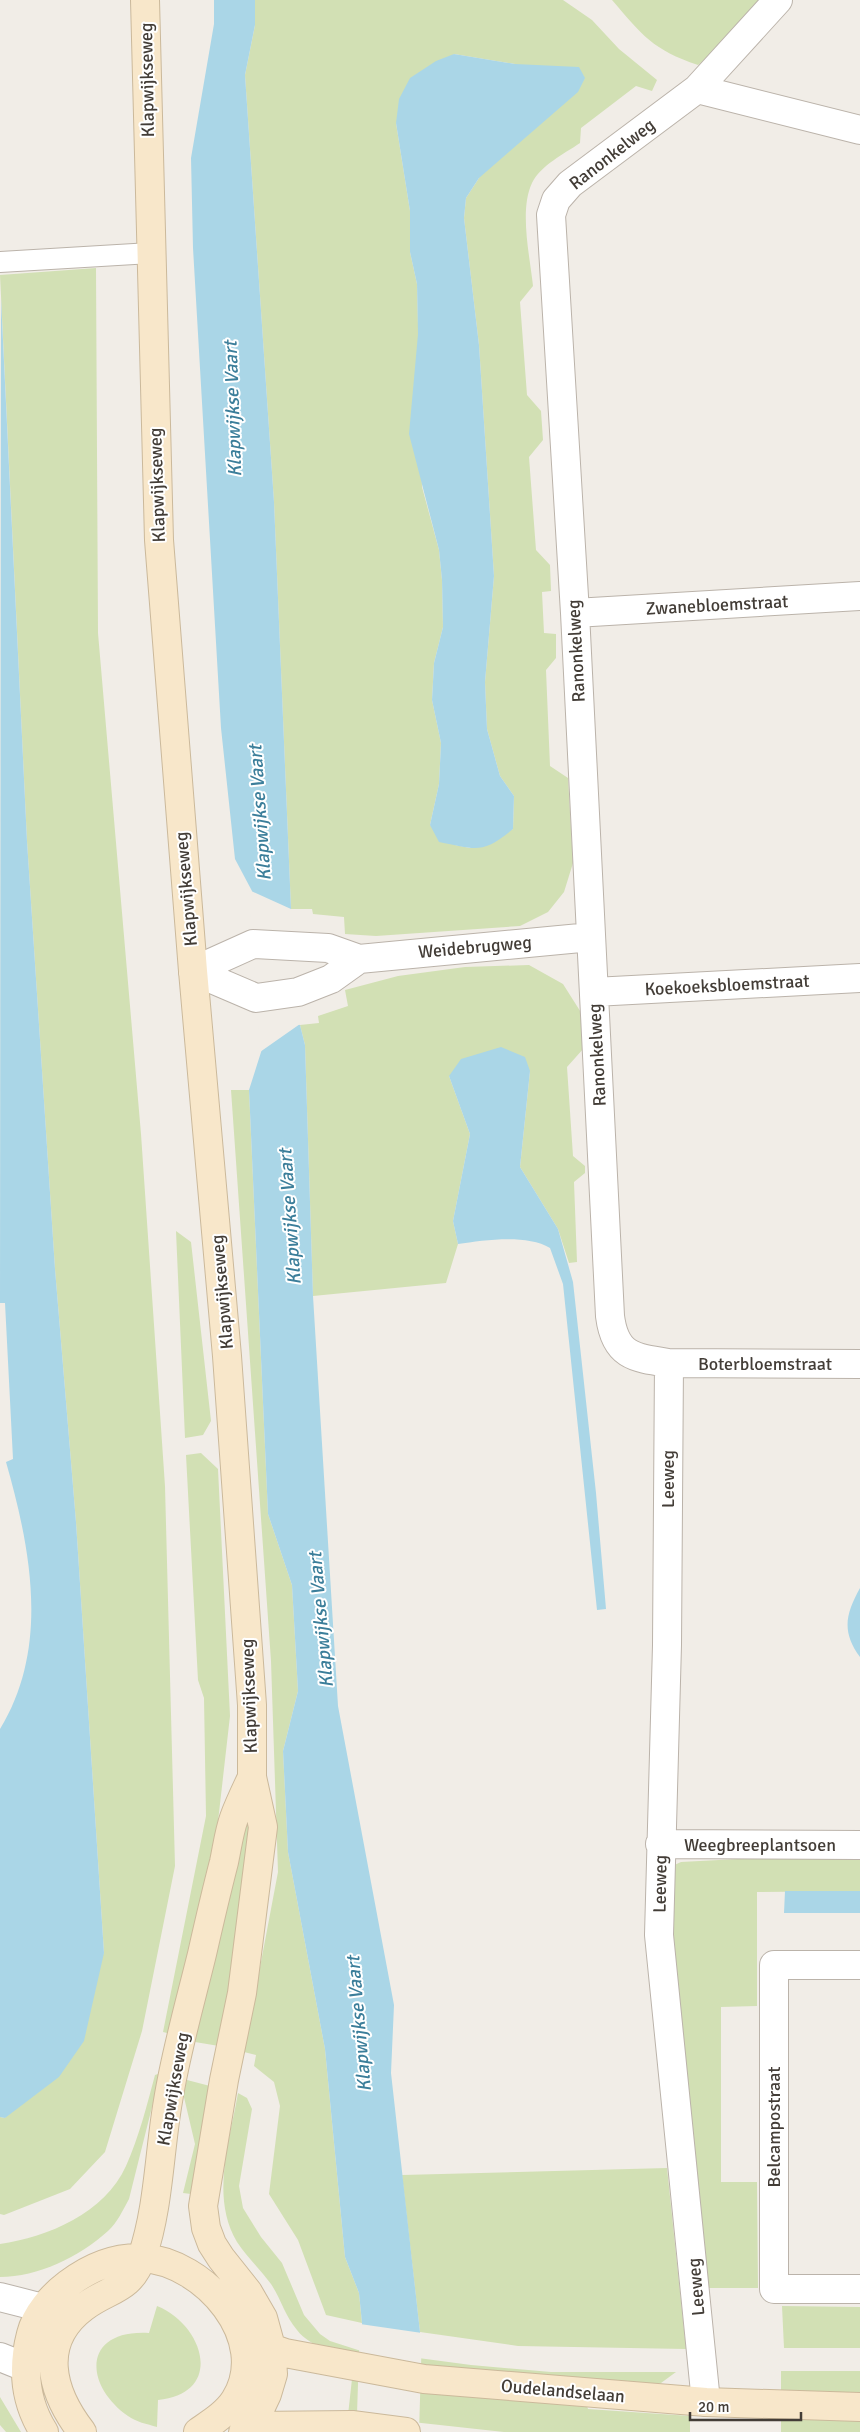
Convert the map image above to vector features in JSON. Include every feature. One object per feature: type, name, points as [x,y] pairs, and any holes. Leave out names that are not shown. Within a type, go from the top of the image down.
[{"type":"main road","name":"Klapwijkseweg","points":[[145,0],[158,540],[193,971],[229,1376],[252,1705],[252,1777],[263,1827],[242,1993],[224,2080],[203,2206],[206,2228],[212,2244],[220,2258],[252,2298],[263,2318],[271,2347],[273,2374],[259,2411],[245,2429]]},
{"type":"main road","name":"Klapwijkseweg","points":[[54,2378],[55,2348],[62,2333],[73,2318],[85,2306],[127,2283],[133,2277],[142,2258],[156,2199],[165,2119],[173,2070],[234,1820],[252,1777]]},
{"type":"main road","points":[[44,2432],[36,2420],[28,2395],[25,2367],[32,2327],[43,2308],[62,2289],[85,2271],[110,2261],[142,2258],[169,2264],[190,2273],[203,2283],[224,2306],[242,2338],[247,2364],[243,2383],[235,2401],[223,2414],[198,2432]]},
{"type":"main road","name":"Oudelandselaan","points":[[242,2338],[285,2353],[424,2379],[706,2402],[860,2407]]},
{"type":"main road","points":[[25,2367],[54,2378],[67,2413],[82,2432]]},
{"type":"main road","points":[[245,2429],[352,2425],[406,2432]]},
{"type":"street","name":"Ranonkelweg","points":[[669,1363],[639,1359],[625,1352],[612,1332],[575,613],[551,215],[556,200],[570,184],[696,89],[778,0]]},
{"type":"street","points":[[696,89],[860,130]]},
{"type":"street","name":"Zwanebloemstraat","points":[[575,613],[860,596]]},
{"type":"street","name":"Weidebrugweg","points":[[193,971],[253,944],[328,948],[359,959],[591,937]]},
{"type":"street","points":[[193,971],[256,998],[298,992],[331,979],[359,959]]},
{"type":"street","name":"Koekoeksbloemstraat","points":[[594,992],[860,978]]},
{"type":"street","name":"Boterbloemstraat","points":[[669,1363],[860,1364]]},
{"type":"street","name":"Leeweg","points":[[669,1363],[667,1645],[660,1844],[659,1935],[706,2402]]},
{"type":"street","name":"Weegbreeplantsoen","points":[[660,1844],[860,1845]]},
{"type":"street","name":"Belcampostraat","points":[[860,1965],[774,1965],[774,2289],[860,2288]]},
{"type":"street","points":[[0,2298],[43,2308]]},
{"type":"street","points":[[0,2357],[25,2367]]},
{"type":"lane","points":[[0,262],[151,253]]},
{"type":"green space","points":[[255,0],[563,0],[592,20],[619,49],[657,80],[652,91],[636,86],[581,128],[580,143],[553,160],[536,177],[528,194],[526,206],[526,234],[533,286],[520,302],[527,395],[541,411],[543,440],[529,457],[536,550],[550,565],[551,591],[542,592],[544,633],[556,634],[556,658],[546,670],[550,766],[568,778],[573,863],[564,892],[548,912],[520,926],[376,936],[345,934],[344,917],[313,914],[312,909],[291,909],[274,502],[245,75],[255,25]],"holes":[[[454,54],[515,64],[479,178],[466,198],[464,218],[479,345],[494,576],[485,682],[487,729],[500,776],[514,796],[513,829],[470,848],[455,845],[430,825],[439,784],[441,743],[432,700],[434,663],[443,627],[442,580],[439,550],[422,487],[417,284],[410,252],[410,211],[396,123]]]},
{"type":"green space","points":[[612,0],[759,0],[720,47],[698,65],[670,53],[649,40]]},
{"type":"green space","points":[[96,268],[98,633],[141,1134],[165,1486],[175,1866],[142,2031],[105,2152],[70,2189],[4,2215],[0,2214],[0,2117],[5,2118],[104,1953],[76,1522],[55,1269],[27,841],[0,275]]},
{"type":"green space","points":[[529,965],[563,984],[582,1014],[584,1048],[567,1067],[573,1156],[585,1166],[585,1173],[574,1182],[577,1262],[569,1263],[558,1229],[520,1167],[530,1071],[449,1076],[470,1134],[453,1221],[458,1244],[446,1283],[313,1296],[305,1045],[300,1025],[319,1023],[318,1016],[348,1006],[345,990],[398,976],[465,967]]},
{"type":"green space","points":[[231,1090],[249,1090],[268,1514],[292,1585],[298,1691],[283,1751],[288,1852],[325,2049],[345,2257],[359,2293],[362,2323],[326,2315],[298,2240],[269,2194],[280,2106],[274,2082],[254,2066],[256,2055],[244,2052],[278,1872],[271,1661]]},
{"type":"green space","points":[[176,1231],[191,1242],[211,1421],[203,1435],[185,1438]]},
{"type":"green space","points":[[201,1453],[218,1469],[230,1716],[216,1839],[171,2034],[163,2032],[206,1816],[204,1698],[198,1680],[186,1455]]},
{"type":"green space","points":[[245,1818],[251,1822],[245,1911],[219,2046],[195,2042],[235,1870]]},
{"type":"green space","points":[[757,1858],[860,1858],[860,1891],[757,1892],[757,2006],[721,2007],[721,2182],[757,2182],[758,2288],[709,2288],[665,1886],[670,1867],[681,1862]]},
{"type":"green space","points":[[155,2075],[160,2075],[129,2199],[114,2224],[97,2240],[57,2264],[29,2273],[0,2277],[0,2244],[37,2235],[73,2220],[90,2209],[117,2183],[131,2155]]},
{"type":"green space","points":[[187,2080],[210,2086],[191,2194],[183,2193],[195,2144],[183,2093]]},
{"type":"green space","points":[[238,2093],[247,2098],[252,2109],[239,2186],[243,2208],[261,2237],[282,2263],[304,2315],[320,2334],[330,2341],[358,2350],[471,2365],[551,2372],[676,2372],[661,2383],[650,2384],[366,2361],[328,2350],[311,2342],[293,2325],[271,2284],[237,2242],[229,2225],[223,2187],[224,2168]]},
{"type":"green space","points":[[667,2168],[686,2349],[518,2346],[420,2332],[402,2175]]},
{"type":"green space","points":[[157,2306],[173,2315],[196,2342],[200,2358],[200,2372],[193,2385],[179,2395],[158,2400],[157,2427],[131,2418],[113,2403],[103,2389],[97,2374],[97,2361],[102,2349],[112,2340],[128,2334],[149,2333]]},
{"type":"green space","points":[[782,2306],[860,2307],[860,2348],[784,2348]]},
{"type":"green space","points":[[781,2371],[860,2371],[860,2395],[781,2395]]},
{"type":"green space","points":[[352,2379],[587,2406],[588,2409],[690,2416],[690,2432],[504,2432],[348,2415]]},
{"type":"green space","points":[[0,2397],[21,2432],[6,2432],[0,2425]]},
{"type":"green space","points":[[781,2414],[860,2414],[860,2432],[781,2432]]},
{"type":"water","name":"Klapwijkse Vaart","points":[[214,0],[255,0],[255,25],[245,75],[274,502],[291,909],[289,911],[297,1024],[300,1025],[305,1045],[313,1296],[338,1706],[394,2005],[391,2073],[420,2332],[416,2432],[359,2414],[362,2323],[359,2293],[345,2257],[325,2049],[288,1852],[283,1751],[298,1691],[292,1585],[268,1514],[249,1090],[262,1049],[252,891],[235,859],[221,728],[193,248],[191,158],[214,24]]},
{"type":"water","points":[[454,54],[515,64],[579,67],[585,78],[578,92],[479,178],[466,198],[464,218],[479,345],[494,576],[485,682],[487,729],[500,776],[514,796],[513,829],[494,843],[478,848],[439,842],[430,825],[439,784],[441,743],[432,700],[434,663],[443,627],[442,580],[439,550],[409,434],[418,334],[417,284],[410,252],[410,211],[396,123],[399,99],[410,78],[436,61]]},
{"type":"water","points":[[1,299],[27,841],[55,1269],[76,1522],[104,1953],[84,2041],[59,2077],[5,2118],[0,2117],[0,1729],[16,1698],[26,1665],[30,1632],[31,1598],[23,1529],[6,1462],[13,1459],[5,1303],[0,1303]]},
{"type":"water","points":[[501,1047],[525,1057],[530,1071],[520,1167],[558,1229],[573,1282],[596,1493],[606,1609],[597,1610],[563,1284],[550,1248],[530,1241],[506,1239],[458,1244],[453,1221],[470,1134],[449,1076],[461,1059]]},
{"type":"water","points":[[860,1588],[860,1657],[850,1639],[848,1622],[851,1606]]},
{"type":"water","points":[[785,1891],[860,1891],[860,1913],[784,1913]]},
{"type":"pier","points":[[249,890],[291,909],[300,1024],[260,1052]]},
{"type":"pier","points":[[360,2324],[422,2333],[419,2432],[357,2414]]}]
